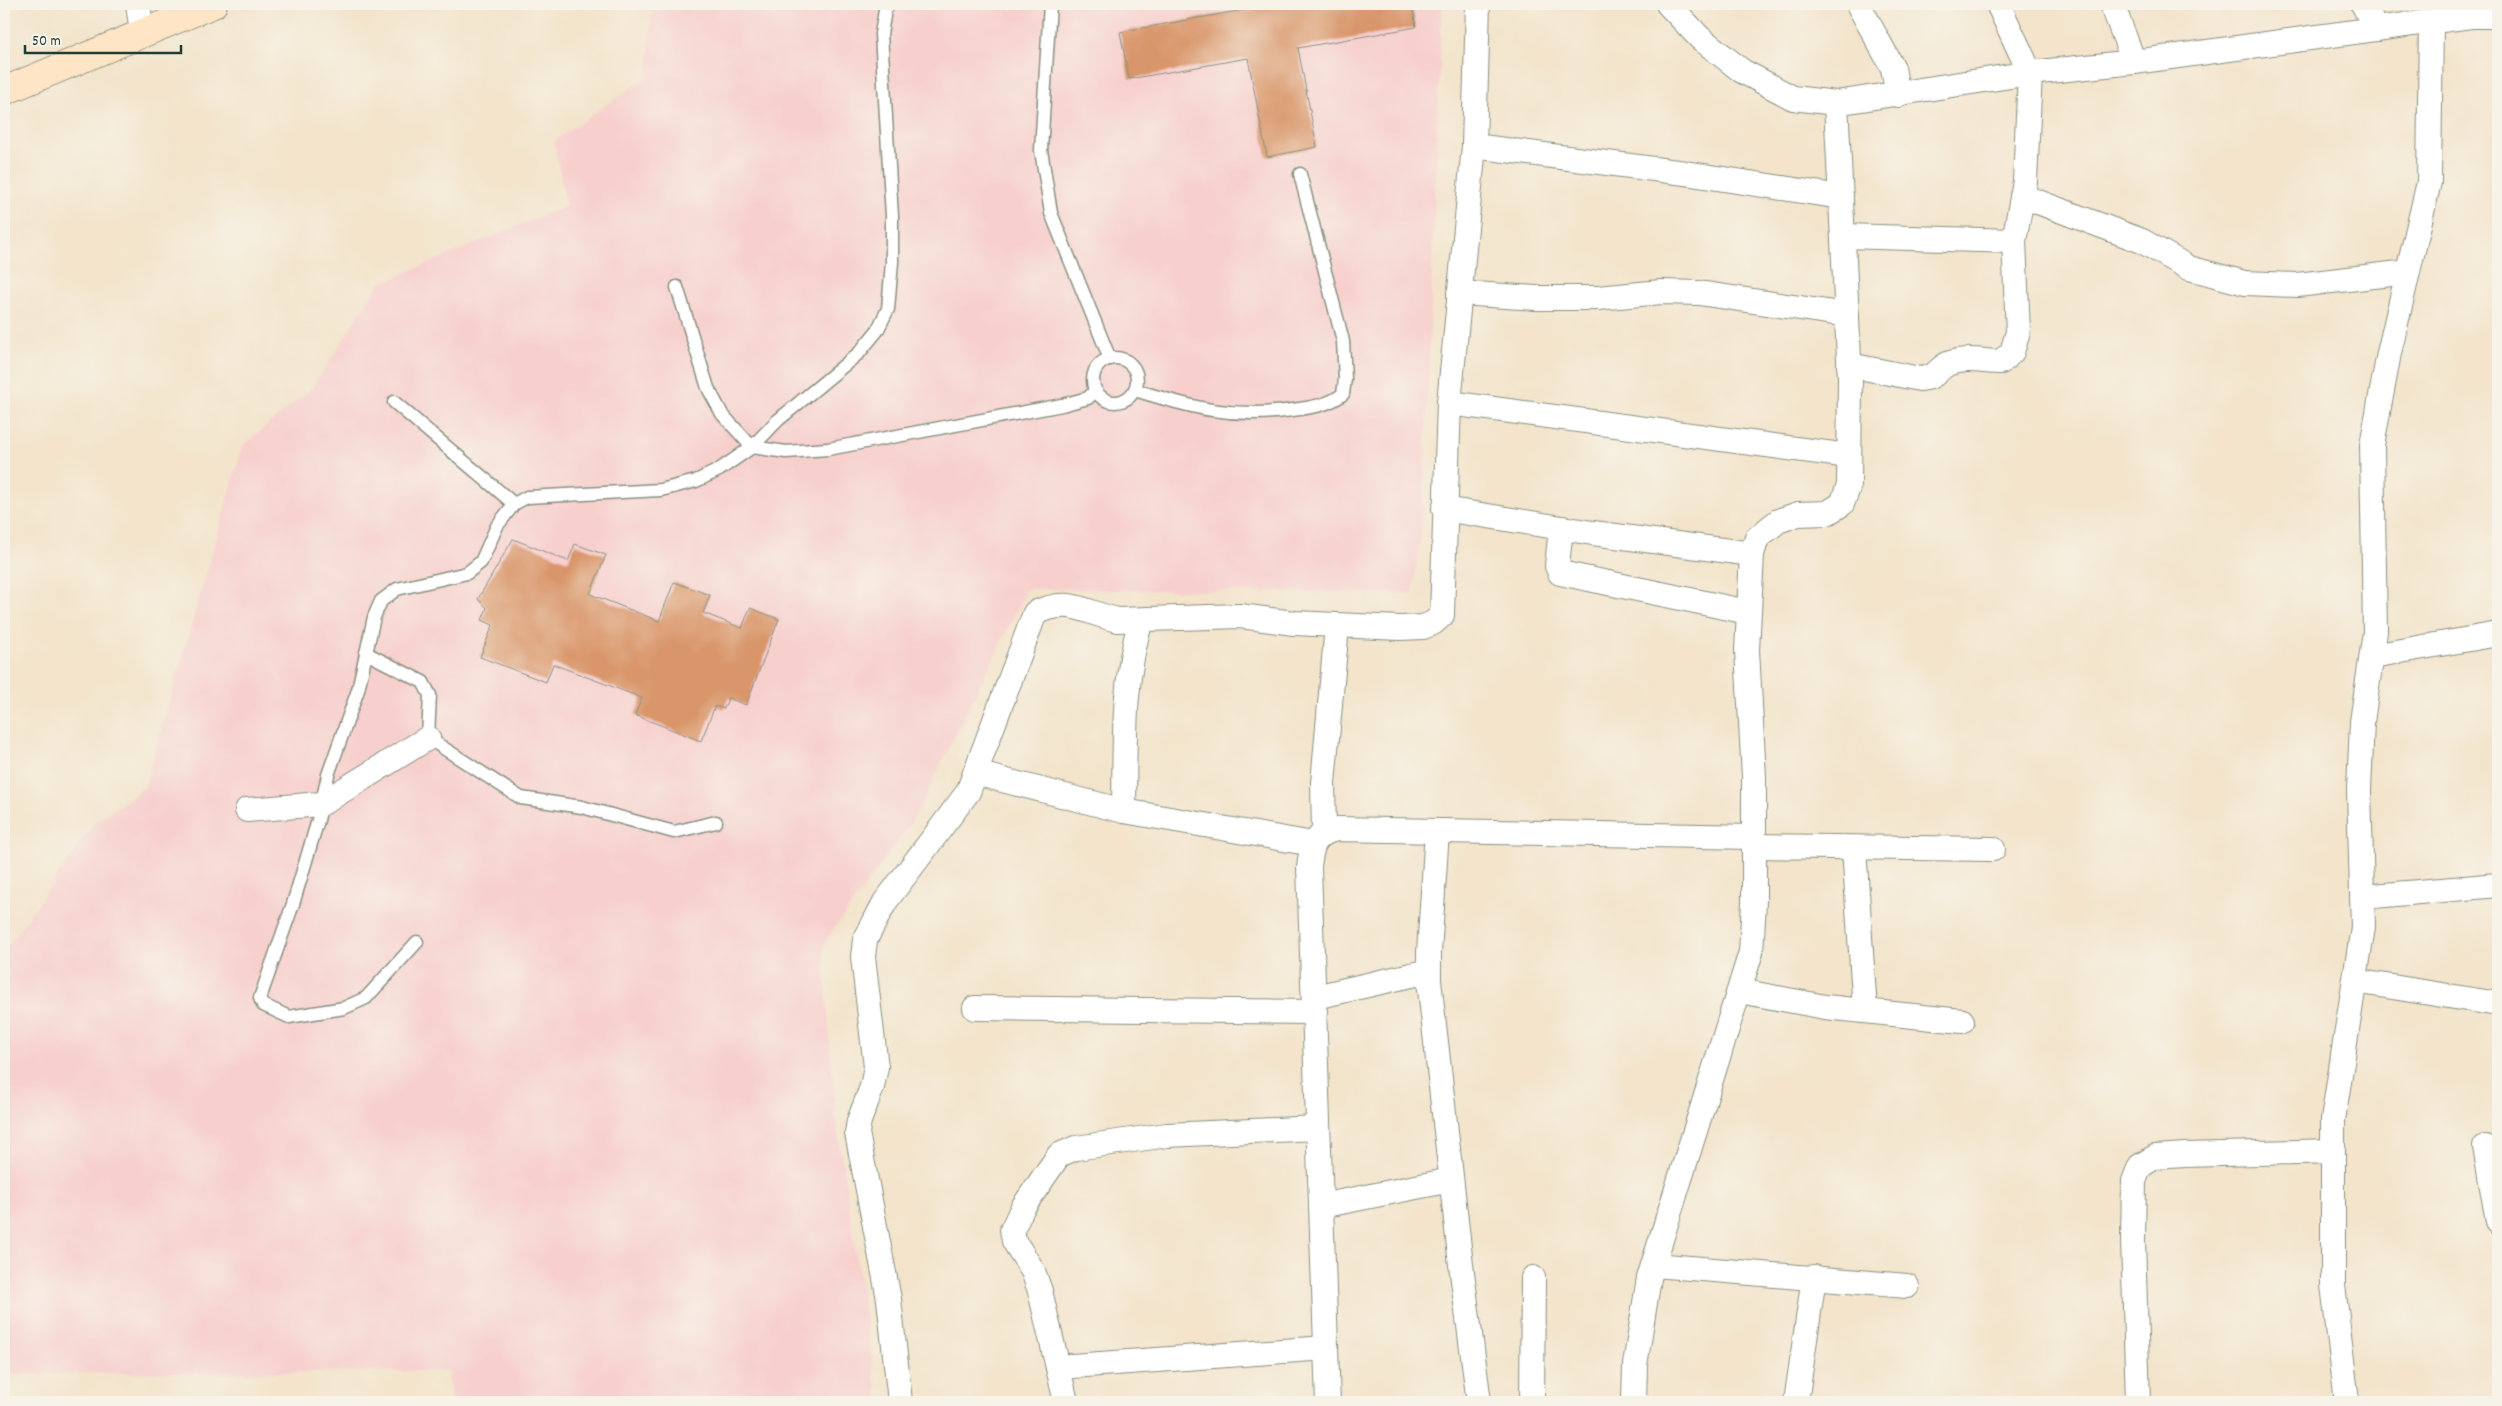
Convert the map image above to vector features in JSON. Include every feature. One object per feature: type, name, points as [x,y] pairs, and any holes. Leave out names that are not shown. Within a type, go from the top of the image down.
[{"type":"street","points":[[138,4],[142,32]]},
{"type":"street","points":[[4,91],[213,4]]},
{"type":"street","points":[[900,1402],[889,1299],[857,1133],[859,1120],[872,1087],[876,1067],[863,957],[865,940],[885,902],[968,792],[1035,613],[1051,606],[1068,605],[1081,607],[1104,617],[1118,620],[1240,616],[1337,626],[1423,627],[1433,623],[1442,614],[1449,403],[1474,146],[1478,4]]},
{"type":"street","points":[[1668,4],[1700,38],[1742,71],[1792,98],[1836,103],[1898,95],[2030,73],[2134,62],[2470,16],[2498,16]]},
{"type":"street","points":[[1858,4],[1892,68],[1898,95]]},
{"type":"street","points":[[1849,365],[1920,379],[1932,378],[1948,363],[1970,358],[2001,362],[2012,352],[2018,332],[2014,241],[2024,181],[2030,73],[1998,4]]},
{"type":"street","points":[[2112,4],[2134,62]]},
{"type":"street","points":[[2363,4],[2376,29]]},
{"type":"street","points":[[2347,1402],[2333,1285],[2333,1120],[2363,927],[2359,780],[2362,722],[2375,632],[2372,445],[2376,412],[2429,182],[2431,22]]},
{"type":"street","points":[[1634,1402],[1635,1365],[1649,1278],[1747,971],[1753,935],[1754,777],[1747,650],[1752,554],[1757,538],[1778,521],[1798,514],[1827,512],[1842,504],[1849,486],[1849,365],[1836,103]]},
{"type":"street","points":[[1474,146],[1638,166],[1840,197]]},
{"type":"street","points":[[2022,196],[2142,241],[2189,268],[2245,283],[2297,285],[2408,272]]},
{"type":"street","points":[[1843,236],[2014,241]]},
{"type":"street","points":[[1459,293],[1536,298],[1598,298],[1661,292],[1699,294],[1847,315]]},
{"type":"street","points":[[1449,403],[1849,456]]},
{"type":"street","points":[[1444,509],[1561,528],[1752,554]]},
{"type":"street","points":[[1561,528],[1556,566],[1560,573],[1748,612]]},
{"type":"street","points":[[1124,811],[1126,690],[1131,652],[1141,620]]},
{"type":"street","points":[[1328,1402],[1309,868],[1319,838],[1337,626]]},
{"type":"street","points":[[2372,656],[2498,634]]},
{"type":"street","points":[[247,810],[321,804],[428,738]]},
{"type":"street","points":[[975,773],[1124,811],[1319,838],[1337,829],[1754,841],[1854,848],[1993,848]]},
{"type":"street","points":[[1437,831],[1429,971],[1451,1180],[1479,1402]]},
{"type":"street","points":[[1854,848],[1865,1011]]},
{"type":"street","points":[[2362,896],[2498,885]]},
{"type":"street","points":[[975,1008],[1315,1005],[1429,971]]},
{"type":"street","points":[[2355,981],[2498,1004]]},
{"type":"street","points":[[1740,991],[1825,1007],[1962,1021]]},
{"type":"street","points":[[1066,1402],[1040,1291],[1033,1271],[1014,1242],[1012,1230],[1023,1207],[1059,1155],[1076,1148],[1167,1135],[1318,1128]]},
{"type":"street","points":[[2485,1147],[2498,1222]]},
{"type":"street","points":[[2138,1402],[2134,1181],[2140,1166],[2155,1157],[2333,1151]]},
{"type":"street","points":[[1321,1206],[1451,1180]]},
{"type":"street","points":[[1654,1265],[1907,1286]]},
{"type":"street","points":[[1796,1402],[1814,1277]]},
{"type":"street","points":[[1532,1402],[1534,1278]]},
{"type":"street","points":[[1058,1367],[1326,1348]]},
{"type":"lane","points":[[417,942],[366,998],[344,1008],[288,1017],[263,1006],[260,998],[293,904],[328,775],[358,690],[374,616],[381,601],[397,589],[466,573],[481,562],[497,526],[514,504],[527,497],[670,488],[696,482],[719,470],[752,447],[777,421],[859,353],[877,331],[888,309],[892,262],[892,216],[880,34],[885,10],[889,4]]},
{"type":"lane","points":[[1050,4],[1041,150],[1050,214],[1110,359]]},
{"type":"lane","points":[[1135,390],[1186,406],[1223,413],[1260,414],[1330,403],[1343,394],[1345,380],[1343,341],[1300,174]]},
{"type":"lane","points":[[677,287],[708,388],[722,414],[752,447],[786,452],[828,449],[1062,405],[1088,398],[1095,391]]},
{"type":"lane","points":[[1110,359],[1125,360],[1135,369],[1138,376],[1135,390],[1131,396],[1118,402],[1105,400],[1095,391],[1092,381],[1095,371],[1101,363],[1110,359]]},
{"type":"lane","points":[[394,402],[514,504]]},
{"type":"lane","points":[[366,653],[423,682],[430,695],[428,738],[521,798],[582,807],[674,832],[716,822]]},
{"type":"shaded area","points":[[652,4],[1442,4],[1423,514],[1413,593],[1027,589],[916,815],[823,945],[835,1112],[878,1402],[451,1402],[448,1371],[4,1374],[4,952],[95,822],[145,787],[243,445],[312,388],[379,284],[566,206],[554,141],[648,76]]},
{"type":"building","points":[[1277,4],[1412,4],[1416,27],[1298,48],[1317,147],[1267,157],[1248,58],[1129,79],[1120,32]]},
{"type":"building","points":[[513,539],[568,561],[575,544],[606,555],[590,594],[659,621],[674,582],[710,595],[703,613],[742,628],[750,608],[779,619],[746,705],[728,698],[724,709],[715,706],[701,741],[635,715],[642,698],[553,664],[546,682],[480,657],[493,625],[482,620],[487,608],[478,599]]}]
